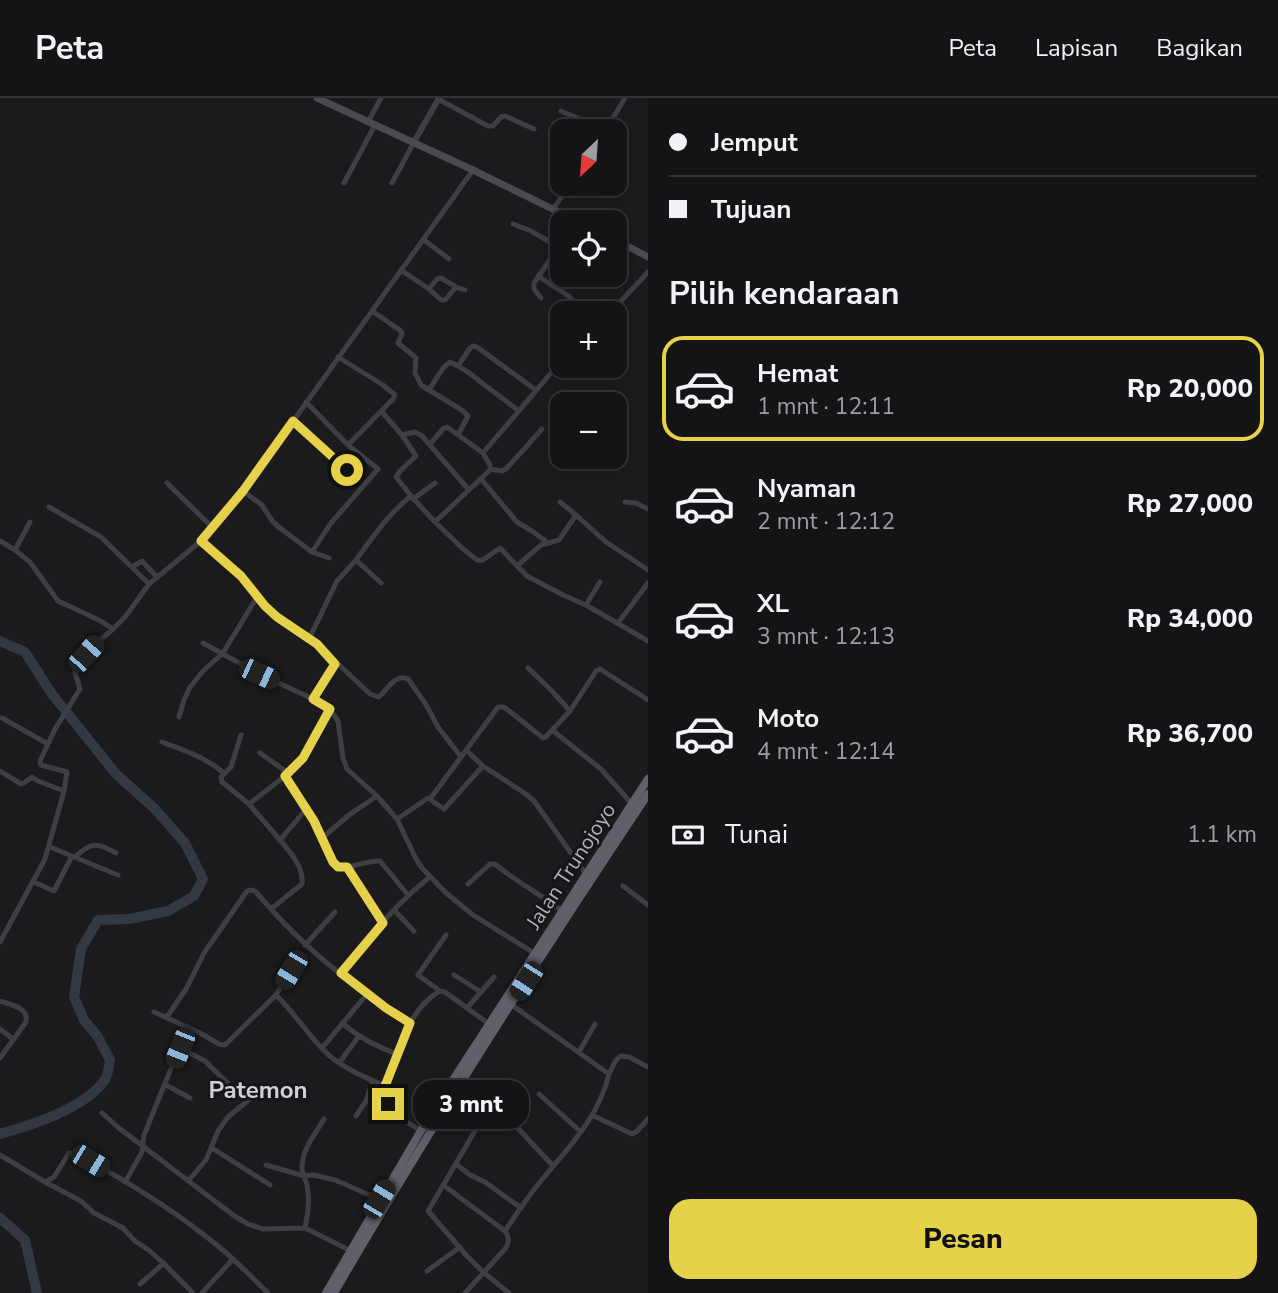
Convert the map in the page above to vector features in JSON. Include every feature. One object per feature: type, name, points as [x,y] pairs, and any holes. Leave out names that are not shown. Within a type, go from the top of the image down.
[{"type":"highway","name":"Jalan Trunojoyo","points":[[383,1202],[432,1128],[534,953],[648,779]]},
{"type":"highway","name":"Jalan Trunojoyo","points":[[334,1293],[421,1131],[489,1024],[507,1002],[648,794]]},
{"type":"highway","name":"Jalan Trunojoyo","points":[[326,1293],[354,1252]]},
{"type":"main road","points":[[317,98],[553,209]]},
{"type":"main road","points":[[627,246],[648,257]]},
{"type":"street","points":[[344,183],[381,98]]},
{"type":"street","points":[[392,183],[439,98],[488,126],[494,126],[505,116],[534,129]]},
{"type":"street","points":[[612,119],[625,98]]},
{"type":"street","points":[[561,111],[579,119]]},
{"type":"street","points":[[0,942],[3,930],[34,882],[50,847],[66,772],[40,764],[58,723],[80,688],[75,668],[125,617],[149,584],[201,541],[243,491],[473,170]]},
{"type":"street","points":[[553,209],[562,196]]},
{"type":"street","points":[[513,224],[550,240]]},
{"type":"street","points":[[424,240],[449,259]]},
{"type":"street","points":[[541,298],[534,286],[550,260]]},
{"type":"street","points":[[401,270],[442,301],[456,288]]},
{"type":"street","points":[[621,301],[648,272]]},
{"type":"street","points":[[538,276],[574,301]]},
{"type":"street","points":[[429,289],[441,278],[456,288],[465,290]]},
{"type":"street","points":[[372,311],[401,331],[398,342],[415,357],[415,373],[421,385],[468,416],[458,435]]},
{"type":"street","points":[[458,366],[470,348],[477,347],[536,390]]},
{"type":"street","points":[[338,357],[394,394],[348,445]]},
{"type":"street","points":[[429,390],[448,362],[458,366],[519,411]]},
{"type":"street","points":[[483,453],[550,374]]},
{"type":"street","points":[[306,402],[348,445],[378,470],[331,523],[312,552]]},
{"type":"street","points":[[381,411],[416,455],[396,477],[435,522],[476,560],[483,560],[499,547],[527,576],[586,605],[648,641]]},
{"type":"street","points":[[293,421],[347,470]]},
{"type":"street","points":[[430,444],[445,427],[483,453],[491,469]]},
{"type":"street","points":[[491,469],[502,471],[507,468],[542,429]]},
{"type":"street","points":[[402,435],[415,432],[430,444],[469,490]]},
{"type":"street","points":[[435,522],[491,469]]},
{"type":"street","points":[[481,479],[517,522],[547,542]]},
{"type":"street","points":[[167,483],[213,528]]},
{"type":"street","points":[[309,639],[335,584],[395,510],[435,483]]},
{"type":"street","points":[[243,491],[262,505],[275,524],[312,552],[329,558]]},
{"type":"street","points":[[559,502],[606,542],[648,570]]},
{"type":"street","points":[[625,502],[636,503],[648,509]]},
{"type":"street","points":[[49,507],[101,537],[149,584]]},
{"type":"street","points":[[517,566],[541,545],[559,540],[576,515]]},
{"type":"street","points":[[16,550],[30,522]]},
{"type":"street","points":[[0,541],[16,550],[35,567],[55,599],[113,629]]},
{"type":"street","points":[[201,541],[241,576],[277,617],[325,652],[370,694],[375,697],[382,695],[398,678],[408,679],[438,727],[461,757]]},
{"type":"street","points":[[356,560],[381,583]]},
{"type":"street","points":[[132,568],[142,561],[157,577]]},
{"type":"street","points":[[586,605],[600,582]]},
{"type":"street","points":[[618,623],[648,583]]},
{"type":"street","points":[[179,717],[190,687],[223,653],[257,597]]},
{"type":"street","points":[[203,643],[330,709],[338,721],[347,769],[377,796],[397,819],[416,859],[430,877],[473,915],[534,953]]},
{"type":"street","points":[[313,699],[335,664]]},
{"type":"street","points":[[528,668],[570,711]]},
{"type":"street","points":[[430,799],[499,706],[512,712],[545,738],[570,711],[600,668],[648,700]]},
{"type":"street","points":[[249,804],[303,758],[330,709]]},
{"type":"street","points":[[2,718],[48,744]]},
{"type":"street","points":[[552,730],[601,769],[632,804]]},
{"type":"street","points":[[241,734],[232,764],[220,779],[249,804],[280,840],[298,866],[303,881],[271,909]]},
{"type":"street","points":[[162,742],[211,762],[224,773]]},
{"type":"street","points":[[466,750],[483,766],[534,801],[586,874]]},
{"type":"street","points":[[260,753],[286,775],[307,808],[335,865],[340,868],[380,861],[408,895]]},
{"type":"street","points":[[397,819],[425,799],[430,799],[444,809],[483,766]]},
{"type":"street","points":[[0,771],[22,784],[32,777],[38,782],[64,791]]},
{"type":"street","points":[[322,838],[377,796]]},
{"type":"street","points":[[280,840],[307,808]]},
{"type":"street","points":[[34,882],[54,891],[74,857],[94,844],[116,853]]},
{"type":"street","points":[[50,847],[118,875]]},
{"type":"street","points":[[468,884],[491,864],[495,864],[562,911]]},
{"type":"street","points":[[347,867],[383,923]]},
{"type":"street","points":[[341,973],[394,910],[430,877]]},
{"type":"street","points":[[624,886],[648,905]]},
{"type":"street","points":[[167,1017],[186,989],[204,953],[247,891],[251,890],[255,891],[305,945],[367,994],[410,1023]]},
{"type":"street","points":[[394,910],[414,931]]},
{"type":"street","points":[[305,945],[335,912]]},
{"type":"street","points":[[446,935],[418,975],[489,1024]]},
{"type":"street","points":[[154,1012],[225,1045],[276,995],[291,970]]},
{"type":"street","points":[[454,975],[481,992]]},
{"type":"street","points":[[467,1008],[494,977]]},
{"type":"street","points":[[421,1131],[390,1110],[385,1086],[410,1023],[436,992],[440,991]]},
{"type":"street","points":[[322,1048],[367,994]]},
{"type":"street","points":[[276,995],[291,1009],[322,1048],[339,1063],[385,1086]]},
{"type":"street","points":[[0,1001],[20,1009],[27,1015],[26,1022],[0,1058]]},
{"type":"street","points":[[507,1002],[609,1074]]},
{"type":"street","points":[[342,1023],[359,1036],[397,1054]]},
{"type":"street","points":[[579,1052],[594,1024]]},
{"type":"street","points":[[125,1182],[139,1158],[144,1135],[188,1027]]},
{"type":"street","points":[[0,1029],[13,1039]]},
{"type":"street","points":[[339,1063],[359,1036]]},
{"type":"street","points":[[180,1048],[205,1061],[246,1101]]},
{"type":"street","points":[[505,1231],[592,1115],[601,1100],[616,1059],[621,1056],[629,1057],[648,1067]]},
{"type":"street","points":[[356,1116],[366,1101],[373,1080]]},
{"type":"street","points":[[166,1085],[190,1098]]},
{"type":"street","points":[[189,1180],[206,1160],[218,1130],[232,1114],[262,1089]]},
{"type":"street","points":[[539,1094],[581,1132]]},
{"type":"street","points":[[509,1293],[483,1272],[428,1211],[485,1115],[495,1106],[515,1123],[554,1166]]},
{"type":"street","points":[[102,1112],[110,1121],[248,1224],[263,1228],[305,1228],[354,1252]]},
{"type":"street","points":[[592,1115],[633,1135],[648,1119]]},
{"type":"street","points":[[305,1228],[309,1203],[302,1168],[306,1150],[324,1119]]},
{"type":"street","points":[[212,1148],[270,1185]]},
{"type":"street","points":[[45,1182],[54,1177],[67,1155],[72,1153],[90,1161],[167,1208],[233,1259],[268,1293]]},
{"type":"street","points":[[0,1155],[123,1228],[193,1293]]},
{"type":"street","points":[[456,1164],[521,1208]]},
{"type":"street","points":[[266,1165],[304,1176],[313,1175],[335,1180],[383,1202]]},
{"type":"street","points":[[443,1185],[505,1231],[509,1237],[508,1244],[465,1293]]},
{"type":"street","points":[[427,1271],[460,1247]]},
{"type":"street","points":[[202,1293],[233,1259]]},
{"type":"street","points":[[140,1284],[164,1264]]},
{"type":"waterway","points":[[0,641],[25,652],[52,694],[116,774],[154,808],[185,843],[203,879],[194,896],[168,911],[129,919],[98,920],[81,949],[74,997],[84,1020],[98,1037],[110,1060],[106,1077],[95,1091],[70,1108],[0,1134]]},
{"type":"waterway","points":[[0,1218],[25,1240],[37,1293]]},
{"type":"district","name":"Patemon","points":[[258,1090]]},
{"type":"route","points":[[347,470],[293,421],[243,491],[201,541],[241,576],[265,606],[317,644],[335,664],[313,699],[330,709],[299,764],[285,776],[307,808],[336,867],[347,867],[383,923],[341,973],[410,1023],[385,1086],[388,1104]]}]
